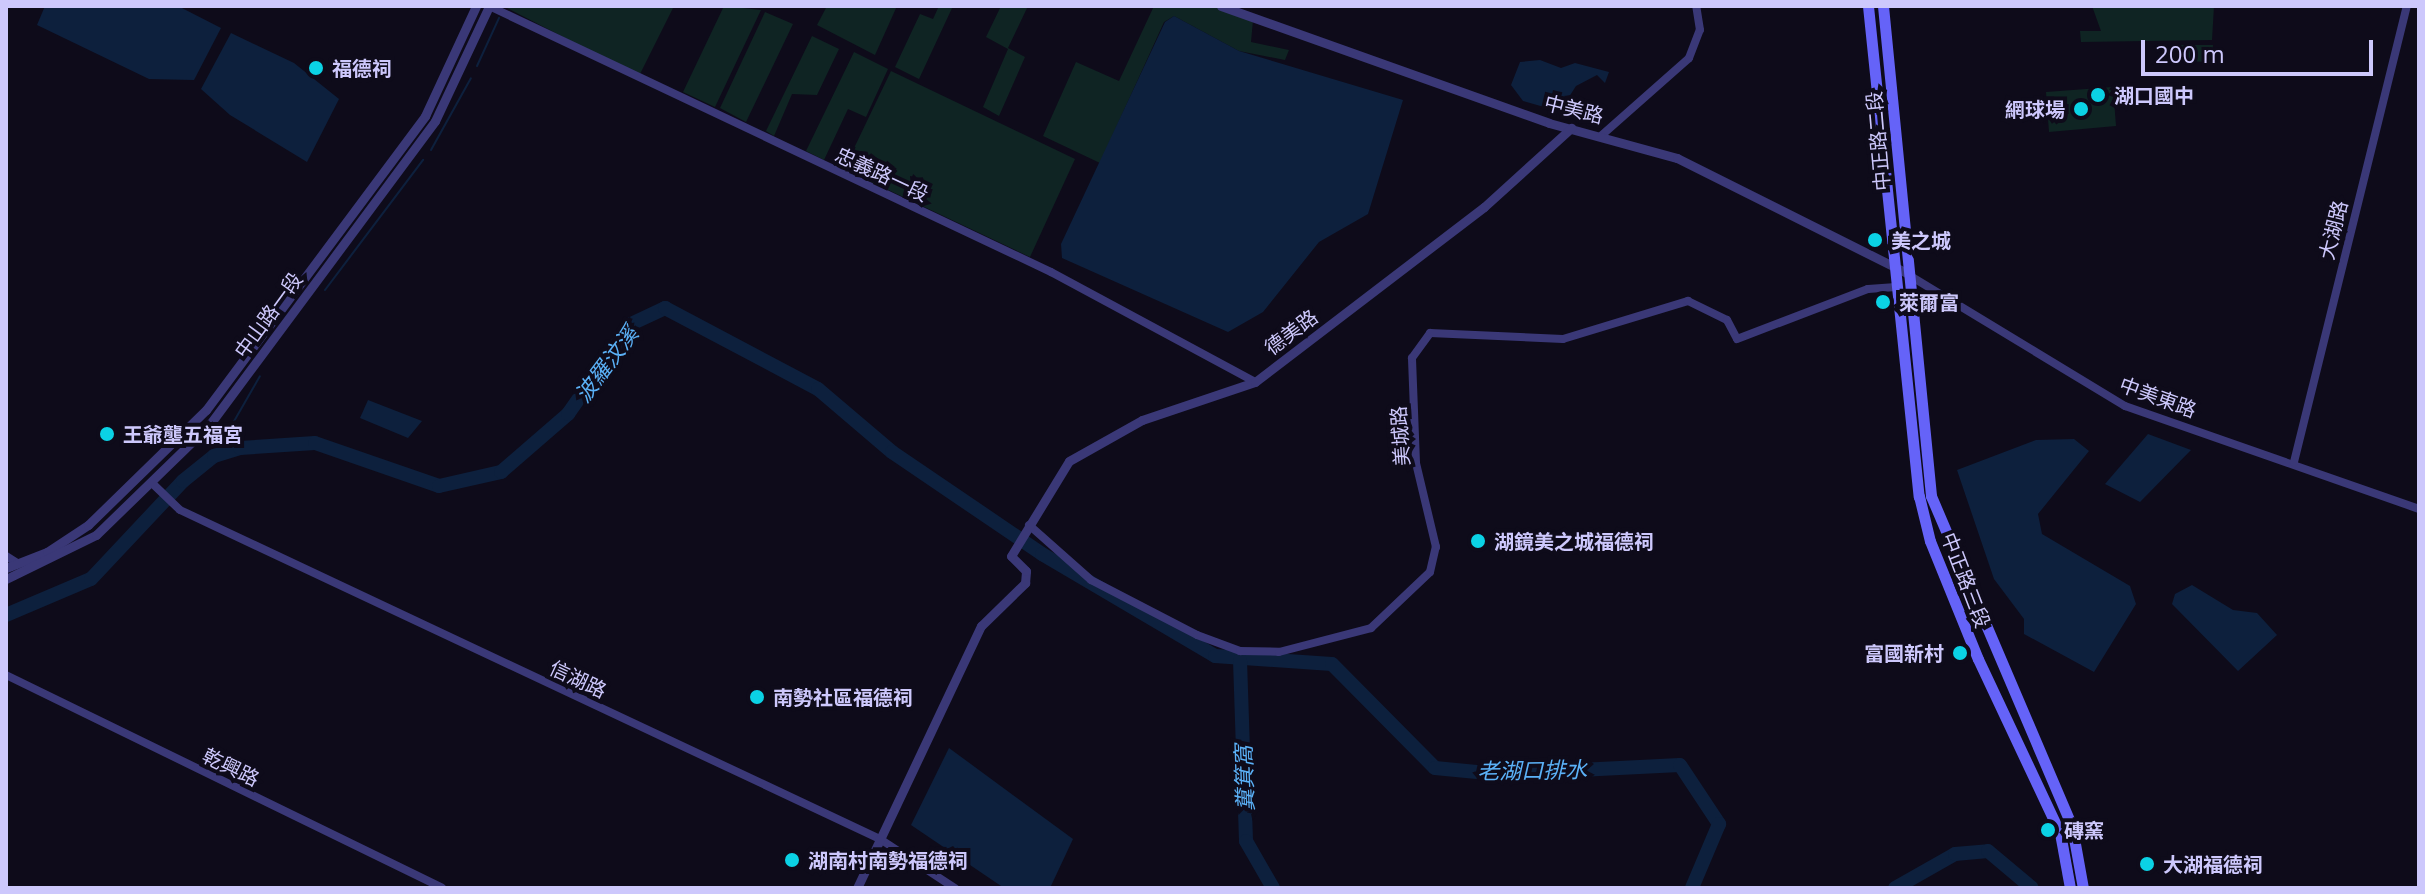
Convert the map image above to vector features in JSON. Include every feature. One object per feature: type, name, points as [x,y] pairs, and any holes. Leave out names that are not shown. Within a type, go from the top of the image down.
[{"type":"main road","name":"中正路二段","points":[[1868,6],[1894,267]]},
{"type":"main road","name":"中正路二段","points":[[1883,6],[1907,273]]},
{"type":"main road","name":"中正路三段","points":[[1894,267],[1915,466],[1930,541],[2060,833],[2070,888]]},
{"type":"main road","name":"中正路三段","points":[[1907,273],[1931,496],[2072,827],[2083,888]]},
{"type":"street","name":"中山路一段","points":[[6,568],[88,525],[206,410],[425,116],[476,6]]},
{"type":"street","name":"中山路一段","points":[[6,579],[96,535],[153,484],[210,424],[416,149],[489,6]]},
{"type":"street","name":"忠義路一段","points":[[489,6],[1051,272],[1255,382]]},
{"type":"street","name":"中美路","points":[[1221,6],[1571,128],[1677,158],[1907,273]]},
{"type":"street","points":[[1602,135],[1689,58],[1700,30],[1696,6]]},
{"type":"street","name":"大湖路","points":[[2294,462],[2407,6]]},
{"type":"street","name":"德美路","points":[[880,839],[981,626],[1025,583],[1014,550],[1069,461],[1091,445],[1142,420],[1255,382],[1484,207],[1571,128]]},
{"type":"street","name":"中美東路","points":[[1907,273],[2125,406],[2294,462],[2419,509]]},
{"type":"street","name":"美城路","points":[[1027,529],[1091,580],[1197,635],[1240,651],[1279,652],[1371,628],[1430,572],[1436,547],[1416,463],[1412,369],[1412,358],[1430,333],[1563,339],[1688,301],[1727,320],[1737,339],[1868,289],[1896,287]]},
{"type":"street","name":"信湖路","points":[[153,484],[180,510],[880,839],[955,888]]},
{"type":"street","points":[[6,556],[17,563]]},
{"type":"street","name":"乾興路","points":[[6,675],[442,888]]},
{"type":"street","points":[[857,888],[880,839]]},
{"type":"green space","points":[[506,6],[674,6],[639,76],[505,7]]},
{"type":"green space","points":[[724,6],[761,10],[715,107],[683,92]]},
{"type":"green space","points":[[827,6],[897,6],[875,55],[817,25]]},
{"type":"green space","points":[[939,6],[953,6],[919,79],[895,67],[920,14],[933,19]]},
{"type":"green space","points":[[1001,6],[1028,6],[1008,48],[1025,57],[999,116],[983,107],[1008,49],[986,37]]},
{"type":"green space","points":[[1154,6],[1221,6],[1253,20],[1251,42],[1289,50],[1285,60],[1239,51],[1174,16],[1164,22],[1100,163],[1043,136],[1076,62],[1119,81]]},
{"type":"green space","points":[[2092,6],[2214,6],[2212,40],[2081,42],[2080,31],[2101,31]]},
{"type":"green space","points":[[765,12],[793,24],[746,122],[720,108]]},
{"type":"green space","points":[[812,36],[839,49],[817,95],[792,94],[774,136],[766,131]]},
{"type":"green space","points":[[2179,45],[2213,45],[2212,62],[2179,61]]},
{"type":"green space","points":[[854,52],[888,69],[866,117],[848,109],[824,160],[806,151]]},
{"type":"green space","points":[[891,71],[1075,159],[1030,257],[844,169]]},
{"type":"green space","name":"網球場","points":[[2113,87],[2116,126],[2049,132],[2046,92]]},
{"type":"water","points":[[45,6],[178,6],[221,28],[194,80],[149,79],[37,25]]},
{"type":"water","points":[[1174,16],[1239,51],[1403,100],[1368,214],[1319,242],[1263,312],[1228,332],[1062,258],[1061,244],[1165,22]]},
{"type":"water","points":[[231,33],[294,63],[339,99],[307,162],[230,115],[201,89]]},
{"type":"water","points":[[1540,60],[1561,68],[1575,63],[1609,72],[1605,83],[1597,75],[1576,86],[1567,100],[1549,99],[1544,107],[1523,101],[1511,85],[1520,62]]},
{"type":"water","points":[[368,400],[422,421],[408,438],[360,418]]},
{"type":"water","points":[[2148,434],[2191,450],[2140,502],[2105,484]]},
{"type":"water","points":[[2074,439],[2089,451],[2038,514],[2042,534],[2130,586],[2136,604],[2094,672],[2024,634],[2024,619],[1994,579],[1957,470],[2036,440]]},
{"type":"water","points":[[2192,585],[2233,610],[2257,613],[2277,635],[2238,671],[2172,604],[2175,594]]},
{"type":"water","points":[[949,748],[1073,839],[1050,888],[1004,888],[911,825]]},
{"type":"waterway","points":[[477,66],[499,18]]},
{"type":"waterway","points":[[431,150],[471,78]]},
{"type":"waterway","points":[[325,290],[423,160]]},
{"type":"waterway","name":"波羅汶溪","points":[[6,615],[91,579],[183,481],[214,456],[240,448],[315,443],[439,486],[501,472],[568,414],[631,324],[665,308],[818,389],[892,452],[1042,554],[1215,656],[1332,664],[1435,768],[1498,774],[1680,765],[1719,824],[1692,888]]},
{"type":"waterway","points":[[214,456],[260,376]]},
{"type":"waterway","name":"糞箕窩","points":[[1240,660],[1246,841],[1273,888]]},
{"type":"waterway","name":"老湖口排水","points":[[1895,888],[1955,854],[1988,851],[2032,888]]},
{"type":"place","name":"福德祠","points":[[316,68]]},
{"type":"place","name":"湖口國中","points":[[2098,95]]},
{"type":"place","name":"網球場","points":[[2081,109]]},
{"type":"place","name":"美之城","points":[[1875,240]]},
{"type":"place","name":"萊爾富","points":[[1883,302]]},
{"type":"place","name":"王爺壟五福宮","points":[[107,434]]},
{"type":"place","name":"湖鏡美之城福德祠","points":[[1478,541]]},
{"type":"place","name":"富國新村","points":[[1960,653]]},
{"type":"place","name":"南勢社區福德祠","points":[[757,697]]},
{"type":"place","name":"磚窯","points":[[2048,830]]},
{"type":"place","name":"湖南村南勢福德祠","points":[[792,860]]},
{"type":"place","name":"大湖福德祠","points":[[2147,864]]}]
